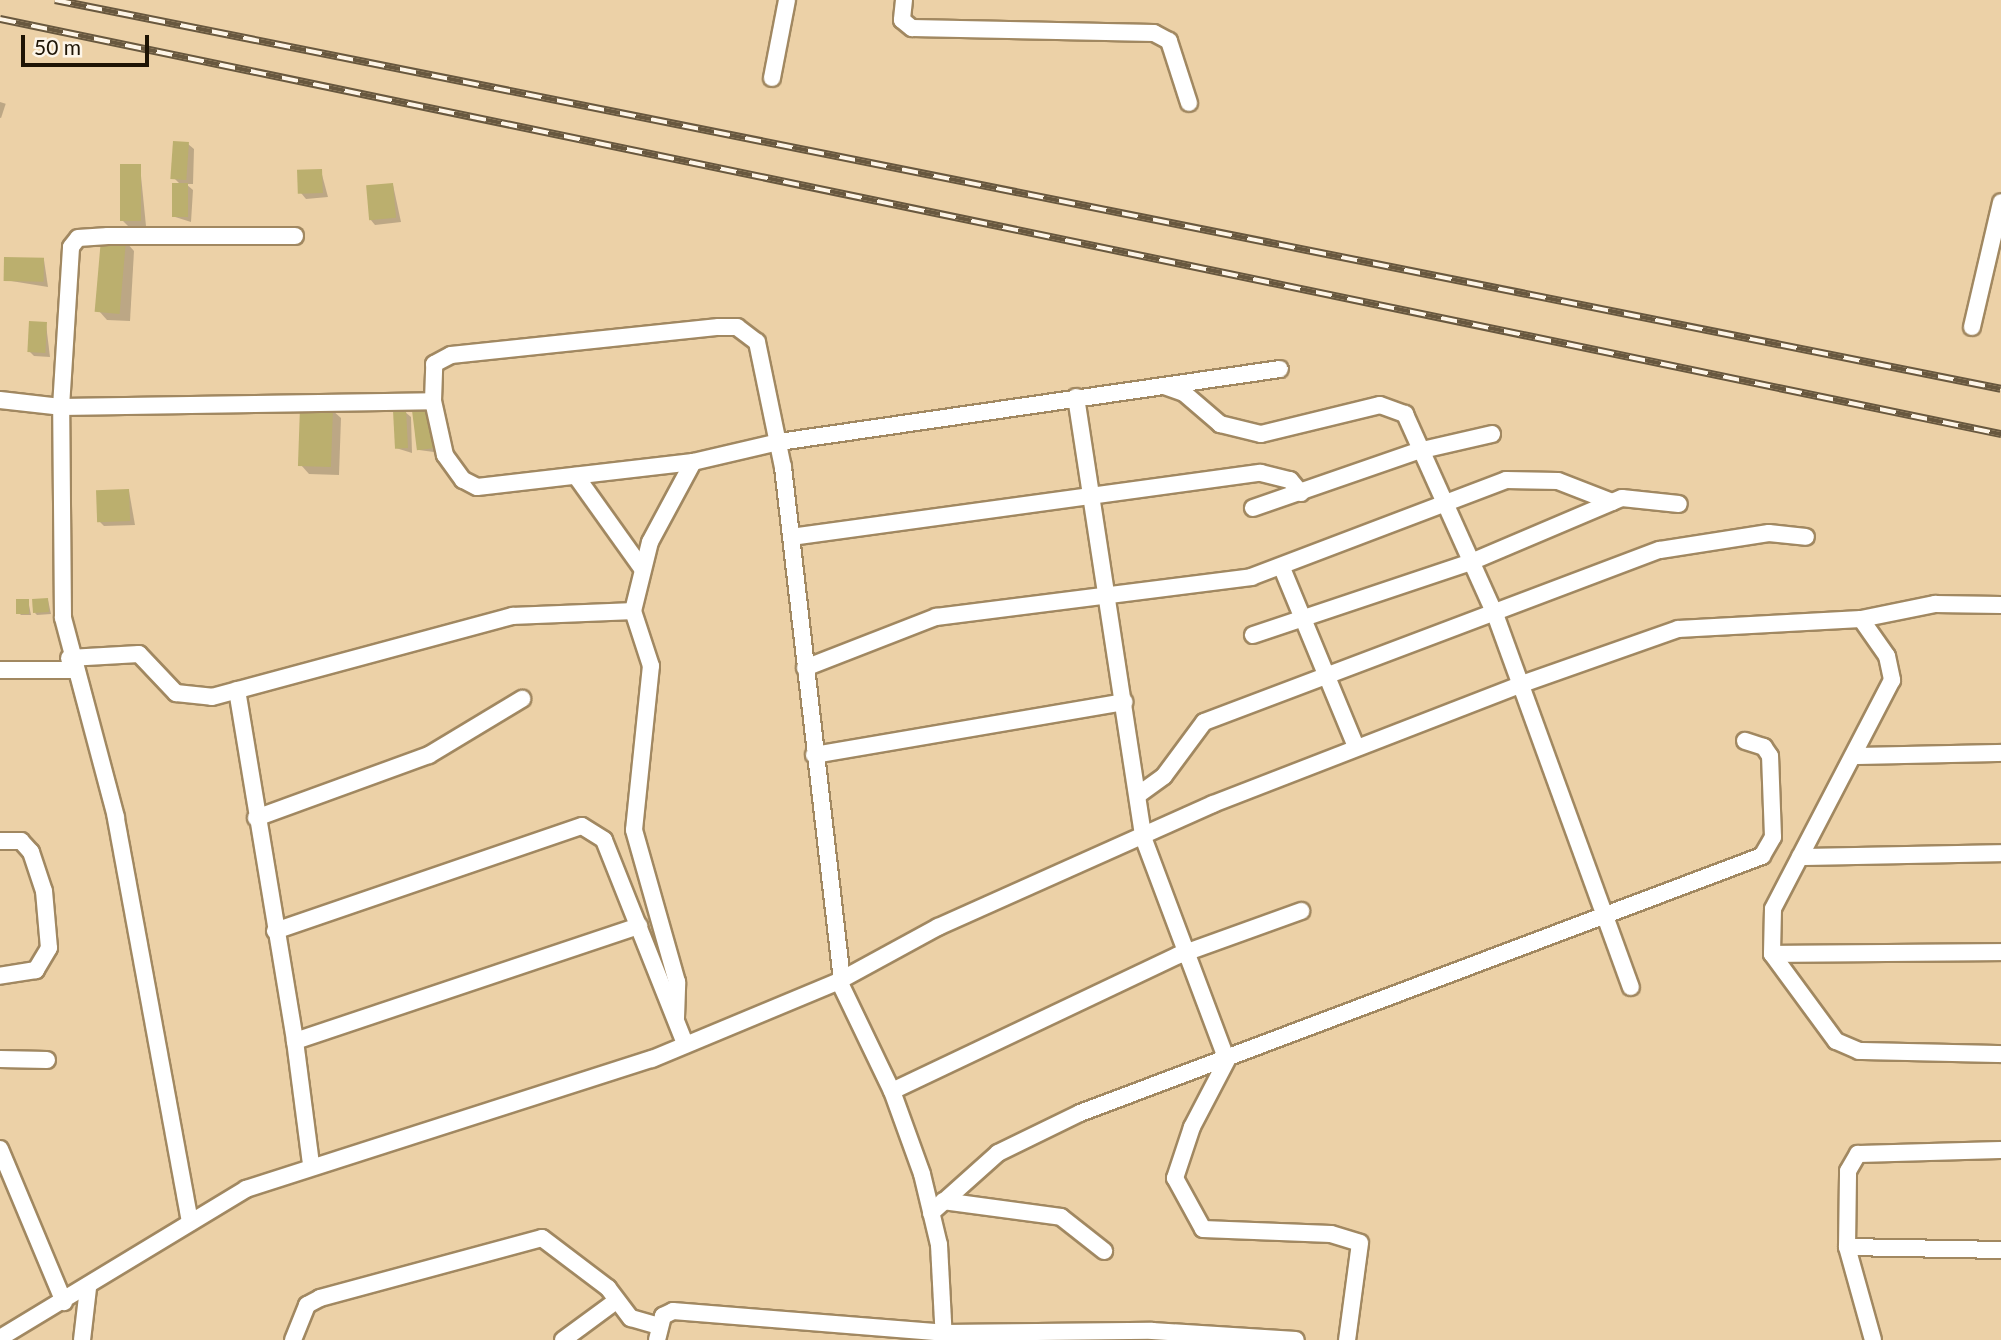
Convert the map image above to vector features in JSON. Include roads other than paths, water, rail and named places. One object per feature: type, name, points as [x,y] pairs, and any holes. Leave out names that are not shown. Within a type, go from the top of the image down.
[{"type":"street","points":[[772,78],[787,0]]},
{"type":"street","points":[[904,0],[902,20],[912,29],[1154,33],[1169,41],[1189,103]]},
{"type":"street","points":[[1972,327],[2001,202]]},
{"type":"street","points":[[190,1222],[116,817],[71,664],[63,618],[61,407],[75,240],[295,236]]},
{"type":"street","points":[[944,1337],[937,1207],[892,1091],[840,981],[779,442],[757,342],[737,327],[452,355],[434,364],[433,401],[445,455],[463,480],[490,486],[693,462],[779,442],[1280,369]]},
{"type":"street","points":[[1162,385],[1184,393],[1220,424],[1261,434],[1392,407],[1405,414],[1418,451],[1495,614],[1609,913],[1631,987]]},
{"type":"street","points":[[1076,397],[1125,702],[1143,836],[1227,1060],[1192,1127],[1175,1178],[1203,1229],[1331,1234],[1360,1243],[1346,1340]]},
{"type":"street","points":[[0,400],[61,407],[433,401]]},
{"type":"street","points":[[1253,508],[1418,451],[1492,434]]},
{"type":"street","points":[[676,1018],[677,982],[634,830],[651,678],[633,611],[641,567],[693,462]]},
{"type":"street","points":[[791,537],[1091,494],[1261,473],[1290,480],[1301,493]]},
{"type":"street","points":[[576,476],[641,567]]},
{"type":"street","points":[[806,668],[936,617],[1215,584],[1282,568],[1443,505],[1525,477],[1558,481],[1612,502]]},
{"type":"street","points":[[1254,635],[1471,562],[1612,502],[1644,498],[1679,504]]},
{"type":"street","points":[[1138,795],[1164,776],[1195,727],[1331,679],[1660,550],[1769,533],[1806,537]]},
{"type":"street","points":[[1282,568],[1302,619],[1331,679],[1356,747]]},
{"type":"street","points":[[0,1338],[88,1288],[246,1189],[311,1164],[432,1132],[685,1044],[840,981],[938,927],[1143,836],[1356,747],[1522,684],[1678,629],[1861,619],[1935,604],[2001,605]]},
{"type":"street","points":[[0,670],[71,664],[139,654],[184,697],[237,690],[513,616],[633,611]]},
{"type":"street","points":[[1861,619],[1886,656],[1892,680],[1773,909],[1772,954],[1836,1041],[1859,1051],[2001,1054]]},
{"type":"street","points":[[237,690],[256,818],[295,1041],[311,1164]]},
{"type":"street","points":[[256,818],[429,755],[522,699]]},
{"type":"street","points":[[814,755],[1125,702]]},
{"type":"street","points":[[937,1207],[998,1153],[1080,1113],[1227,1060],[1762,856],[1771,846],[1770,756],[1764,747],[1745,741]]},
{"type":"street","points":[[1854,756],[2001,753]]},
{"type":"street","points":[[275,931],[582,826],[604,840],[685,1044]]},
{"type":"street","points":[[0,841],[21,841],[31,852],[44,891],[50,948],[36,970],[0,976]]},
{"type":"street","points":[[1800,857],[2001,853]]},
{"type":"street","points":[[892,1091],[1186,952],[1301,911]]},
{"type":"street","points":[[295,1041],[639,926]]},
{"type":"street","points":[[1772,954],[2001,952]]},
{"type":"street","points":[[0,1059],[47,1060]]},
{"type":"street","points":[[0,1149],[64,1302]]},
{"type":"street","points":[[1873,1340],[1847,1247],[1848,1171],[1858,1154],[2001,1150]]},
{"type":"street","points":[[937,1207],[1060,1217],[1104,1251]]},
{"type":"street","points":[[293,1340],[307,1305],[320,1298],[522,1239],[555,1244],[639,1324],[658,1333],[674,1311],[944,1337],[1152,1331],[1296,1340]]},
{"type":"street","points":[[1847,1247],[2001,1250]]},
{"type":"street","points":[[82,1340],[88,1288]]},
{"type":"street","points":[[563,1340],[616,1301]]},
{"type":"railway","points":[[55,0],[2001,389]]},
{"type":"railway","points":[[0,19],[2001,434]]}]
